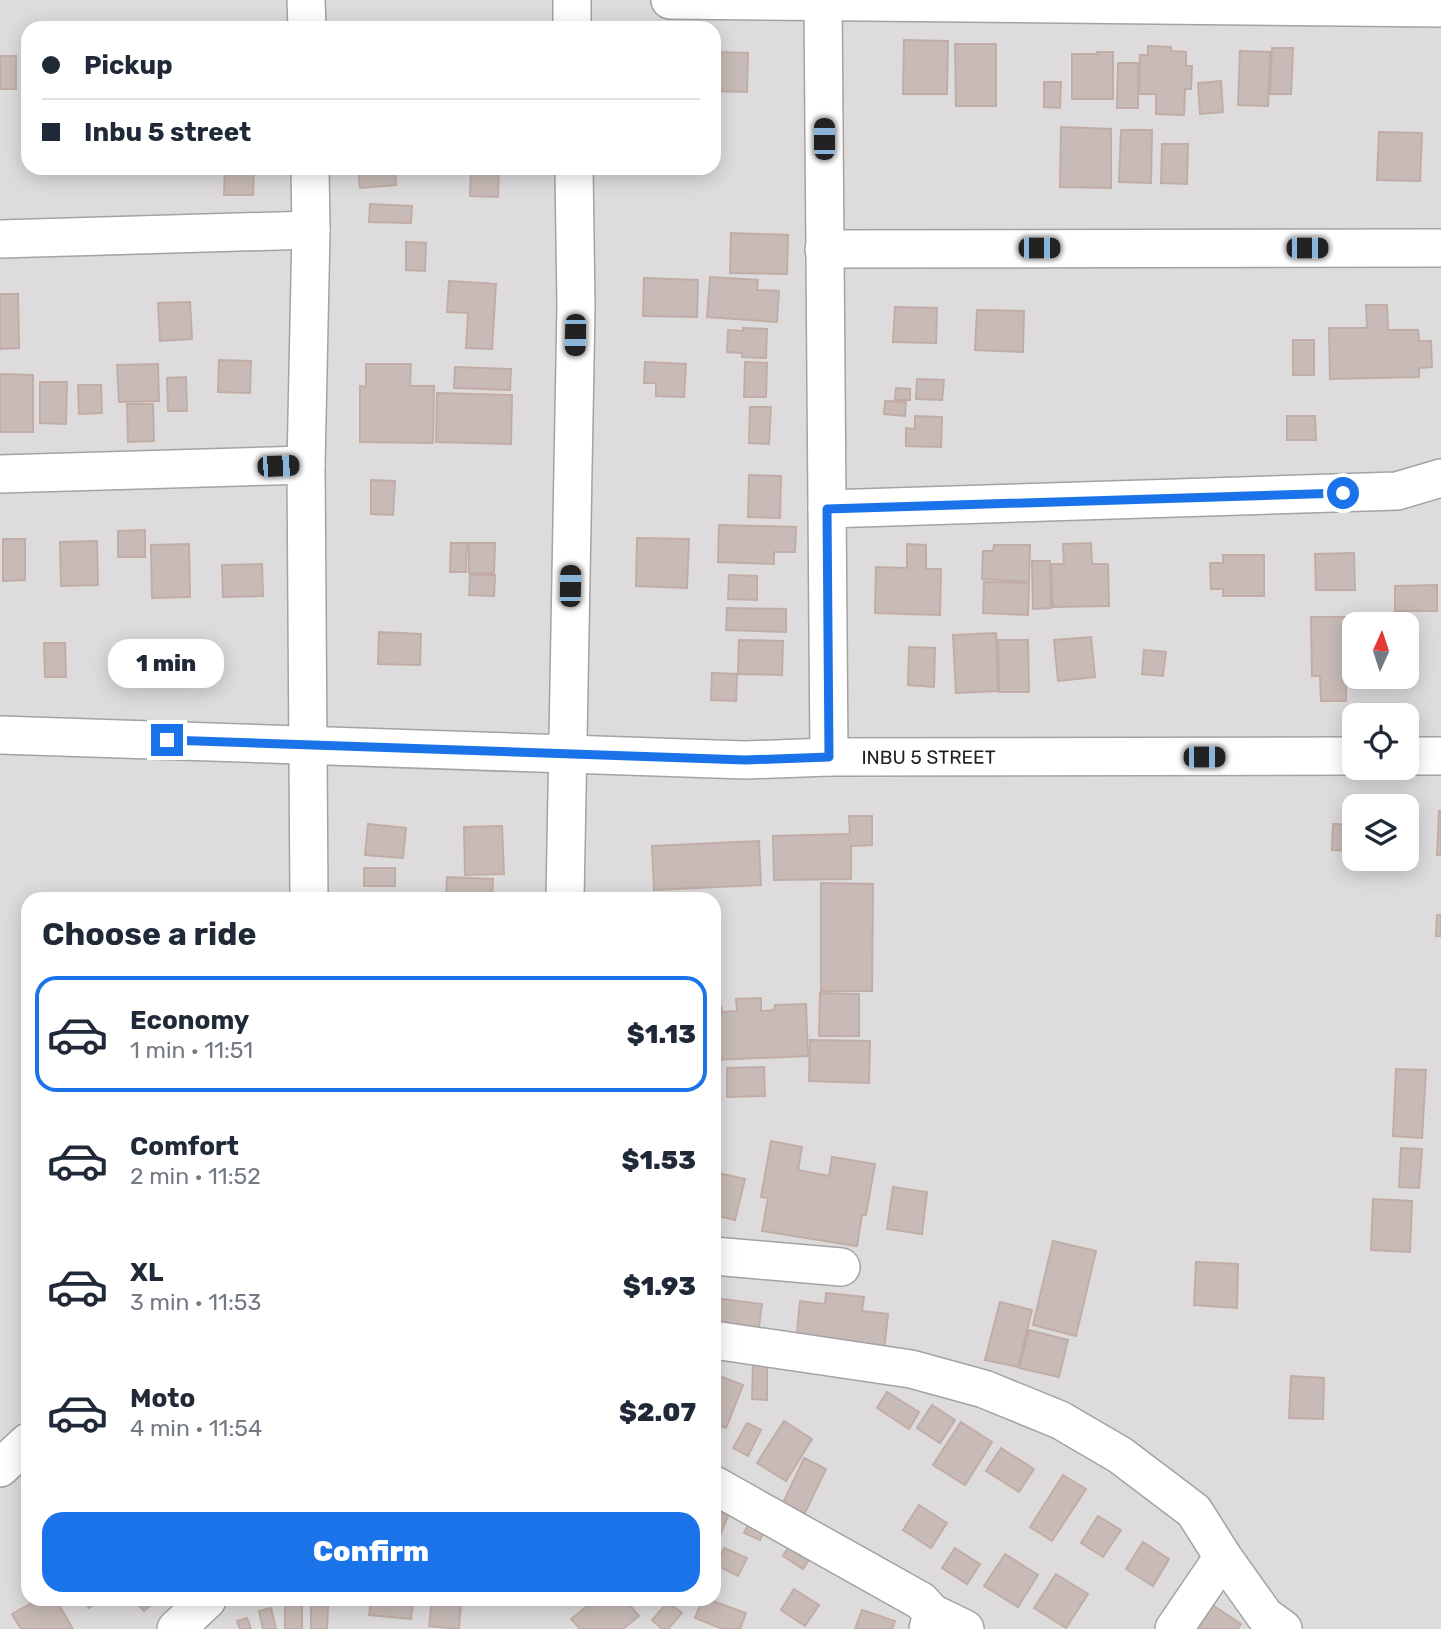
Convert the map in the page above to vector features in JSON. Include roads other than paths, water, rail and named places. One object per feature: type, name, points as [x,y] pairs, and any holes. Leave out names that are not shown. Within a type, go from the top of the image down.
[{"type":"street","points":[[306,0],[307,21]]},
{"type":"street","points":[[572,0],[572,21]]},
{"type":"street","points":[[670,0],[1441,8]]},
{"type":"street","points":[[822,1],[829,757]]},
{"type":"street","points":[[309,892],[306,465],[310,175]]},
{"type":"street","points":[[565,892],[576,307],[574,175]]},
{"type":"street","points":[[0,239],[311,230]]},
{"type":"street","points":[[824,249],[1441,248]]},
{"type":"street","points":[[0,474],[306,465]]},
{"type":"street","points":[[827,509],[1397,491],[1441,478]]},
{"type":"street","name":"INBU 5 STREET","points":[[0,735],[745,760],[829,757],[1342,756]]},
{"type":"street","points":[[1419,756],[1441,756]]},
{"type":"street","points":[[721,1257],[841,1267]]},
{"type":"street","points":[[721,1341],[911,1369],[984,1389],[1060,1420],[1120,1455],[1194,1510],[1265,1616],[1283,1629]]},
{"type":"street","points":[[0,1468],[21,1448]]},
{"type":"street","points":[[721,1489],[830,1552],[908,1592],[921,1601],[930,1621],[965,1629]]},
{"type":"street","points":[[1174,1629],[1223,1557]]},
{"type":"street","points":[[176,1629],[201,1606]]}]
